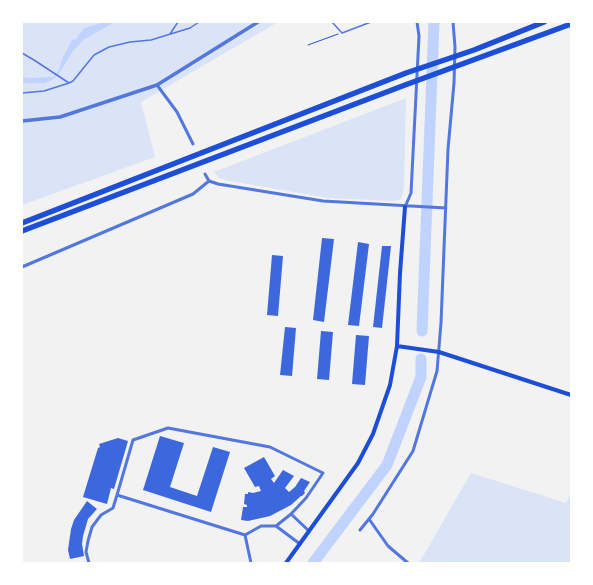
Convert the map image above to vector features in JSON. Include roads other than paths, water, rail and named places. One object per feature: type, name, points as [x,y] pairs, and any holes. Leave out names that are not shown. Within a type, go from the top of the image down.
[{"type":"highway","points":[[22,223],[406,73],[474,50],[544,22]]},
{"type":"highway","points":[[22,231],[405,85],[571,24]]},
{"type":"main road","points":[[286,563],[354,468],[373,434],[390,385],[397,346],[405,207]]},
{"type":"main road","points":[[397,346],[439,352],[571,395]]},
{"type":"street","points":[[22,121],[60,117],[157,85],[258,22]]},
{"type":"street","points":[[405,207],[411,193],[419,36],[417,22]]},
{"type":"street","points":[[360,530],[369,519],[412,451],[437,371],[448,150],[455,68],[453,22]]},
{"type":"street","points":[[157,85],[177,112],[193,144]]},
{"type":"street","points":[[205,174],[209,181],[218,184],[323,202],[446,208]]},
{"type":"street","points":[[22,267],[193,194],[209,181]]},
{"type":"street","points":[[89,563],[86,552],[92,527],[101,516],[113,508],[133,440],[168,428],[270,447],[322,473],[306,498],[291,514],[276,526]]},
{"type":"street","points":[[117,495],[245,535],[261,526],[276,526],[300,544]]},
{"type":"street","points":[[291,514],[309,531]]},
{"type":"street","points":[[369,519],[388,546],[408,563]]},
{"type":"street","points":[[245,535],[251,563]]},
{"type":"lane","points":[[170,34],[178,22]]},
{"type":"lane","points":[[22,93],[44,91],[73,81],[94,55],[109,47],[130,42],[151,40],[190,28],[199,22]]},
{"type":"lane","points":[[332,22],[342,33],[371,22]]},
{"type":"lane","points":[[22,53],[69,83]]},
{"type":"water","points":[[105,22],[115,22],[83,40],[73,51],[58,75],[52,80],[45,83],[22,83],[22,77],[53,77],[59,70],[62,59],[72,40],[76,39],[84,28]]},
{"type":"waterway","points":[[422,331],[434,22]]},
{"type":"waterway","points":[[313,563],[387,465],[421,377],[421,359]]}]
